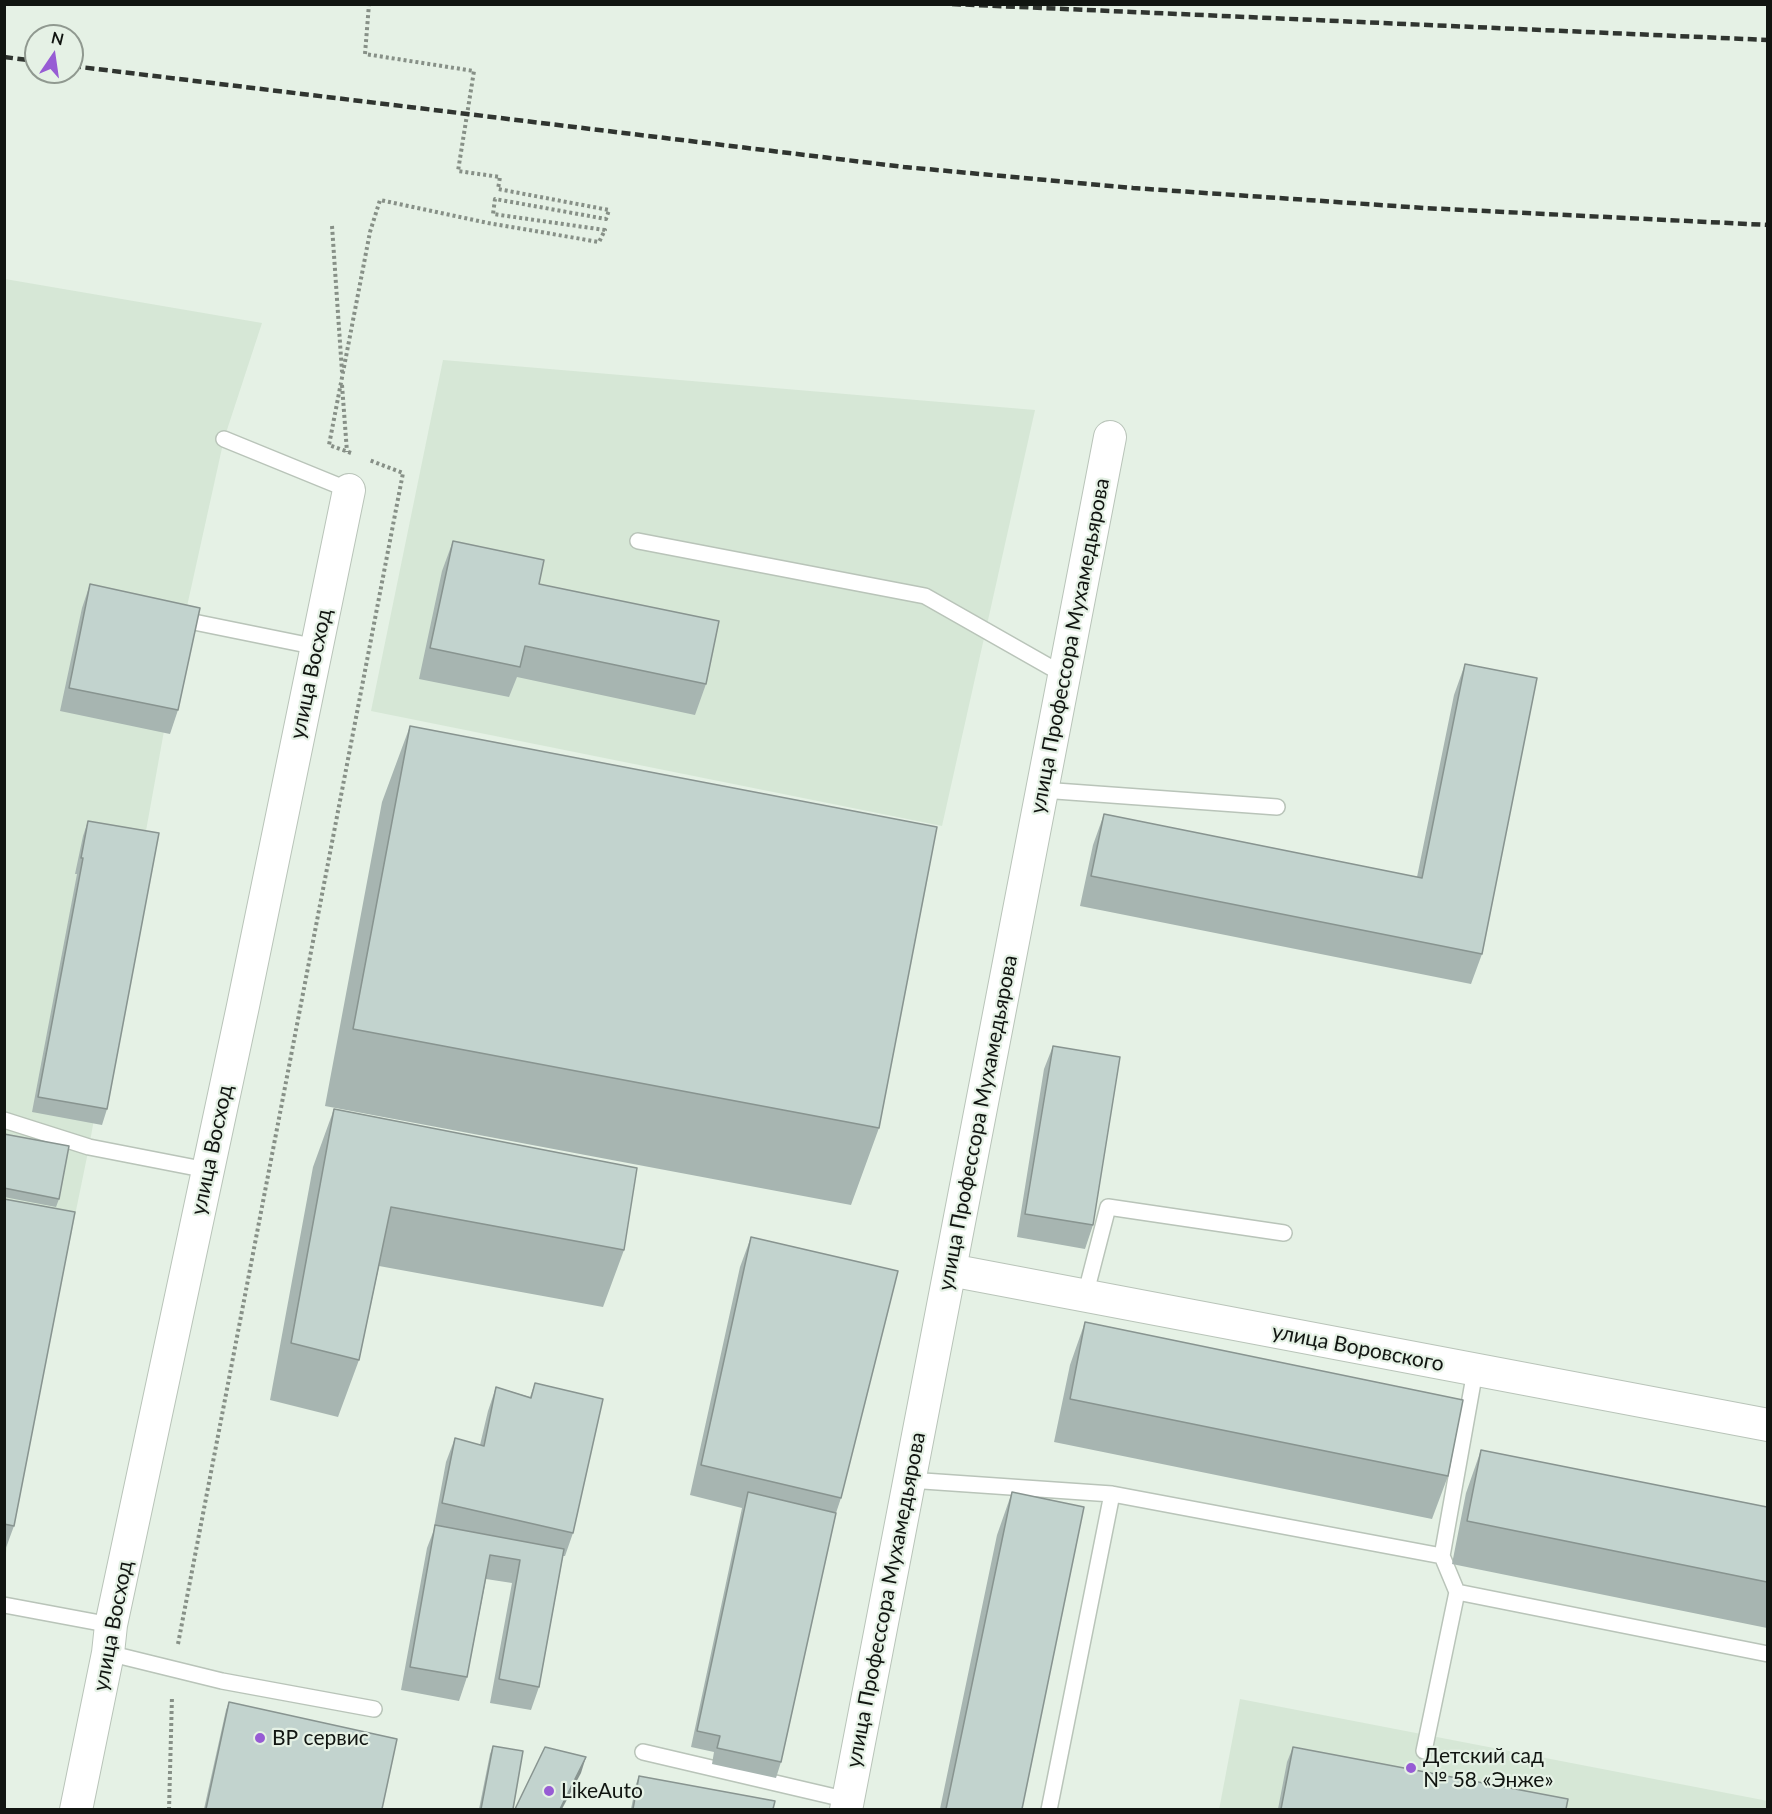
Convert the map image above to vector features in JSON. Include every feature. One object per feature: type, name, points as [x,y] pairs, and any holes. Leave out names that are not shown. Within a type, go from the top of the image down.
[{"type":"street","name":"улица Профессора Мухамедьярова","points":[[847,1805],[1110,437]]},
{"type":"street","name":"улица Восход","points":[[76,1809],[349,490]]},
{"type":"street","name":"улица Воровского","points":[[950,1270],[1767,1425]]},
{"type":"lane","points":[[224,439],[349,490]]},
{"type":"lane","points":[[638,541],[925,596],[1064,675]]},
{"type":"lane","points":[[184,620],[317,647]]},
{"type":"lane","points":[[1042,790],[1277,807]]},
{"type":"lane","points":[[4,1120],[89,1147],[207,1170]]},
{"type":"lane","points":[[1085,1296],[1108,1207],[1284,1233]]},
{"type":"lane","points":[[1424,1751],[1457,1592],[1442,1556],[1475,1371]]},
{"type":"lane","points":[[909,1480],[1112,1494],[1442,1556]]},
{"type":"lane","points":[[1049,1809],[1112,1494]]},
{"type":"lane","points":[[1457,1592],[1767,1654]]},
{"type":"lane","points":[[4,1605],[110,1639],[173,1670],[374,1709]]},
{"type":"lane","points":[[643,1752],[847,1805]]},
{"type":"path","points":[[169,1809],[173,1670],[403,473],[329,445],[376,210],[380,200],[488,223],[599,242],[605,231],[493,214],[495,200],[606,219],[609,210],[498,189],[500,177],[458,171],[474,71],[365,54],[369,4]]},
{"type":"path","points":[[332,226],[349,490]]},
{"type":"shaded area","points":[[5,279],[262,323],[224,439],[184,620],[89,1147],[5,1558]]},
{"type":"shaded area","points":[[443,360],[1035,410],[942,826],[371,711]]},
{"type":"shaded area","name":"Детский сад № 58 «Энже»","points":[[1240,1699],[1768,1801],[1767,1810],[1219,1810]]},
{"type":"building","points":[[453,541],[544,560],[539,584],[719,621],[706,684],[525,646],[520,667],[430,648]]},
{"type":"building","points":[[90,584],[200,608],[178,710],[69,688]]},
{"type":"building","points":[[1465,664],[1537,678],[1482,954],[1091,876],[1104,814],[1422,878]]},
{"type":"building","points":[[410,726],[937,827],[879,1128],[353,1029]]},
{"type":"building","points":[[88,821],[159,833],[107,1109],[38,1097]]},
{"type":"building","points":[[1053,1046],[1120,1057],[1093,1225],[1025,1214]]},
{"type":"building","points":[[334,1109],[637,1168],[624,1250],[391,1207],[359,1360],[291,1343]]},
{"type":"building","points":[[4,1134],[69,1146],[59,1199],[4,1188]]},
{"type":"building","points":[[4,1199],[75,1212],[14,1526],[4,1524]]},
{"type":"building","points":[[751,1237],[898,1271],[841,1498],[701,1465]]},
{"type":"building","points":[[1085,1322],[1463,1400],[1448,1476],[1070,1399]]},
{"type":"building","points":[[535,1383],[603,1399],[573,1533],[442,1503],[455,1438],[484,1446],[496,1387],[531,1398]]},
{"type":"building","points":[[1481,1450],[1767,1507],[1767,1582],[1467,1521]]},
{"type":"building","points":[[748,1492],[836,1513],[781,1762],[717,1748],[720,1736],[697,1731]]},
{"type":"building","points":[[1012,1492],[1084,1507],[1022,1809],[946,1809]]},
{"type":"building","points":[[435,1525],[564,1549],[539,1687],[499,1679],[520,1560],[490,1555],[467,1677],[410,1667]]},
{"type":"building","points":[[229,1702],[397,1739],[382,1809],[206,1809]]},
{"type":"building","points":[[493,1746],[523,1751],[513,1809],[481,1809]]},
{"type":"building","name":"LikeAuto","points":[[545,1747],[586,1757],[560,1809],[515,1809]]},
{"type":"building","points":[[1293,1747],[1568,1799],[1566,1809],[1281,1809]]},
{"type":"building","points":[[639,1776],[775,1801],[773,1809],[633,1809]]},
{"type":"railway","points":[[952,4],[1768,40]]},
{"type":"railway","points":[[4,57],[24,60]]},
{"type":"railway","points":[[84,67],[904,167],[1133,188],[1424,208],[1768,225]]},
{"type":"place","name":"ВР сервис","points":[[260,1738]]},
{"type":"place","name":"Детский сад № 58 «Энже»","points":[[1411,1768]]},
{"type":"place","name":"LikeAuto","points":[[549,1791]]}]
